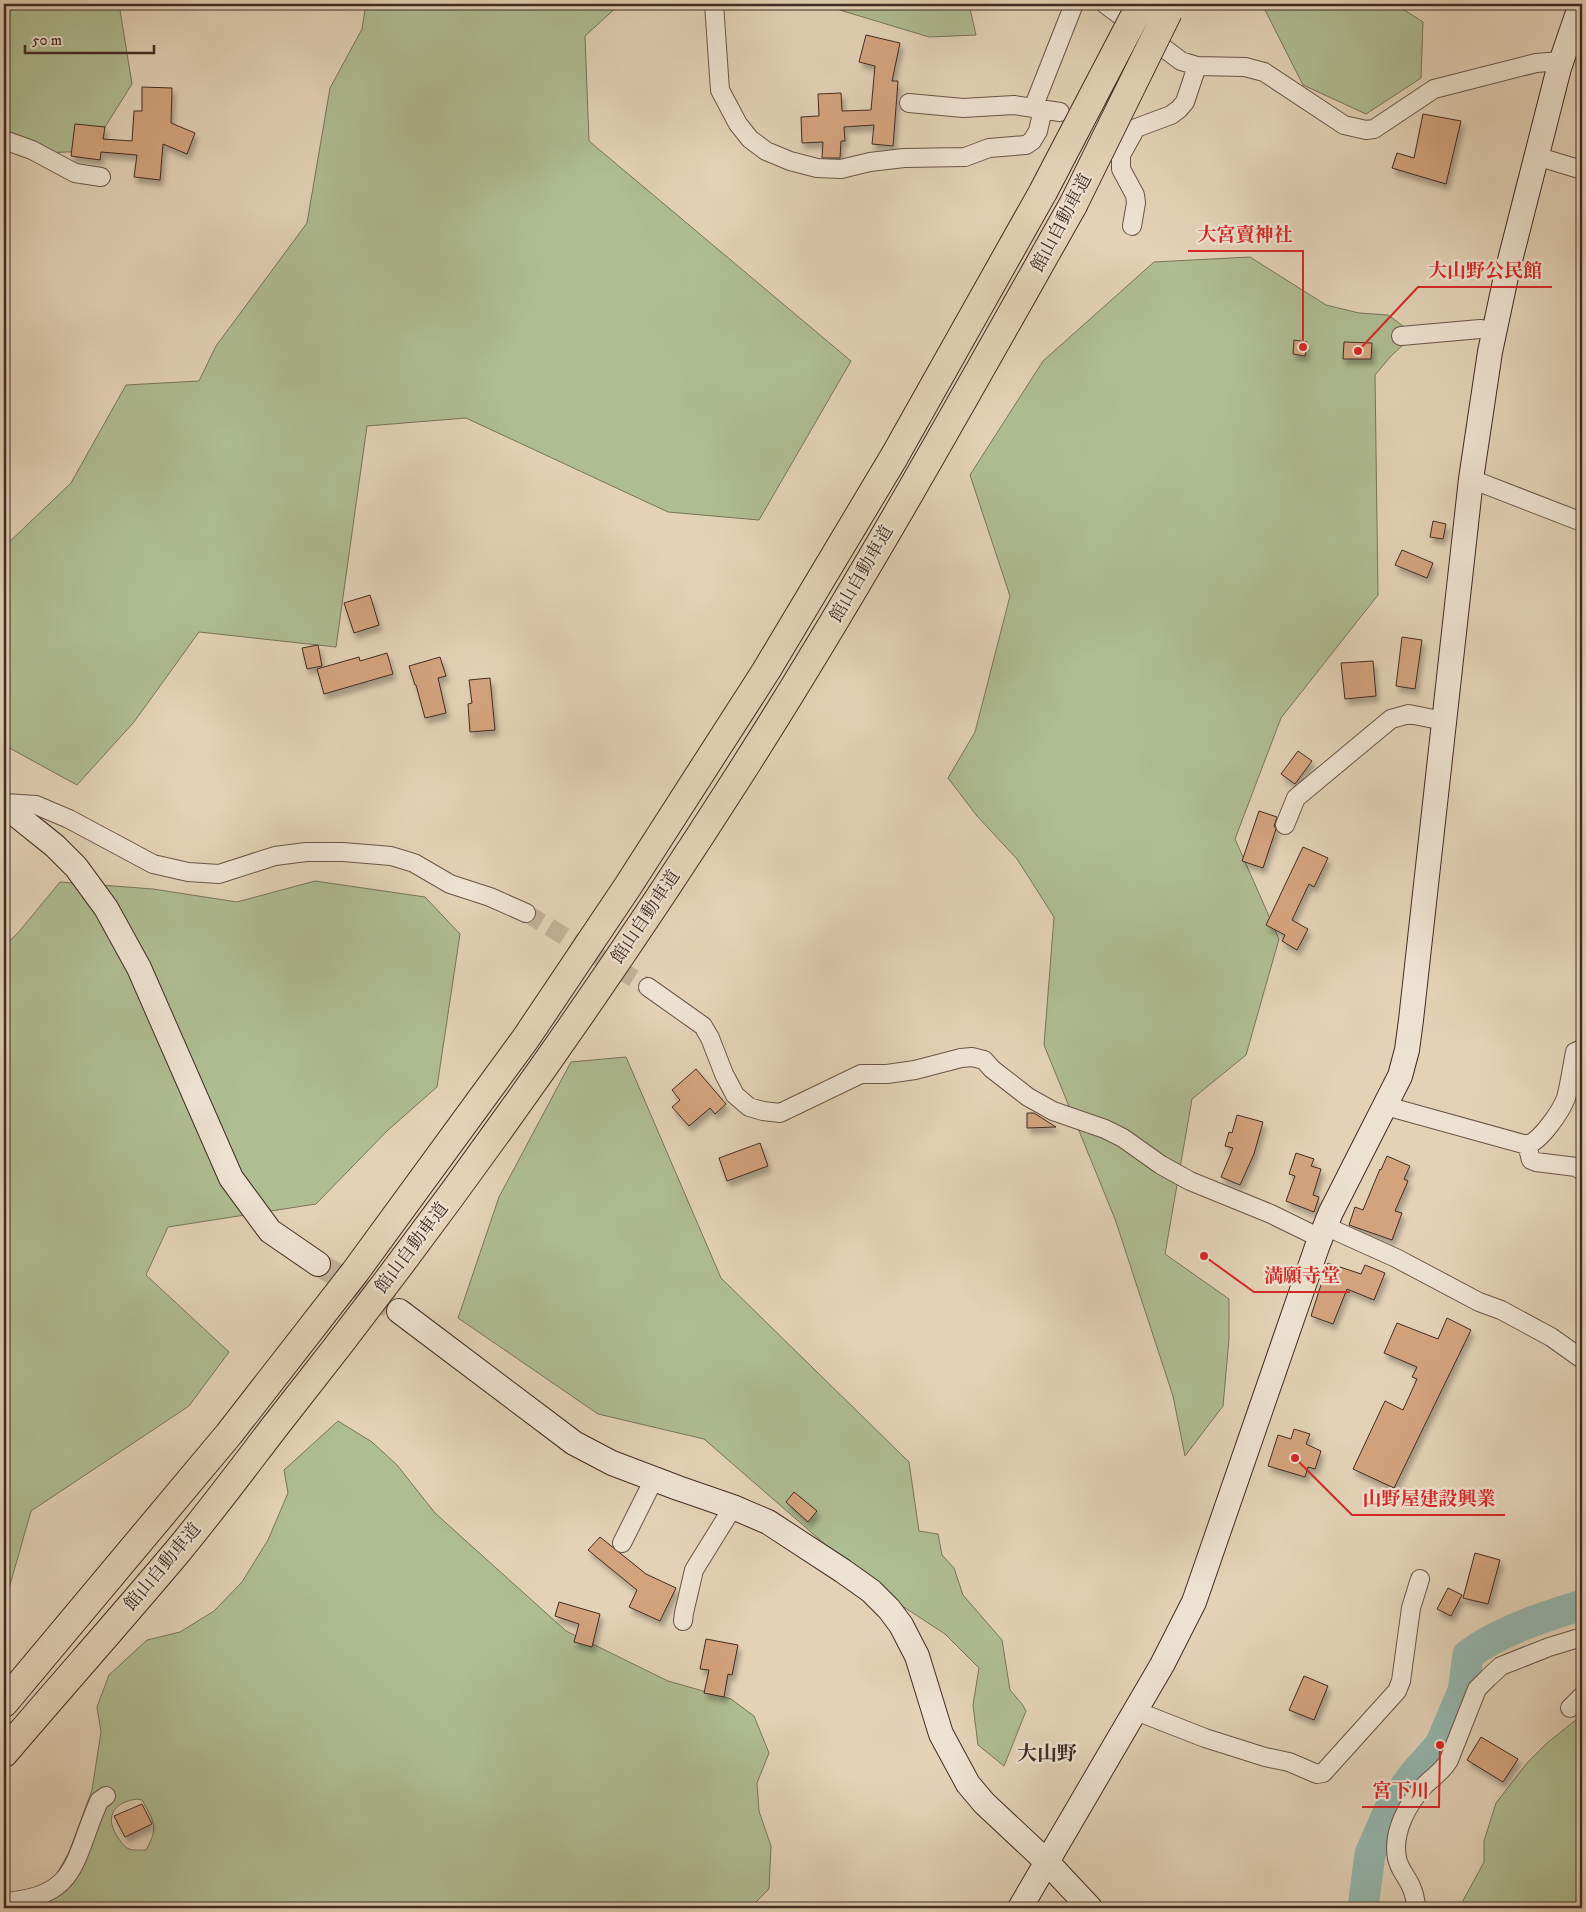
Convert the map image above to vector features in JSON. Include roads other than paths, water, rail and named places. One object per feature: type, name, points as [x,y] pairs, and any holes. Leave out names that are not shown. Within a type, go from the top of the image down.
[{"type":"highway","name":"館山自動車道","points":[[4,1703],[229,1434],[355,1272],[526,1038],[628,886],[766,671],[894,457],[1043,192],[1140,4]]},
{"type":"highway","name":"館山自動車道","points":[[4,1753],[177,1551],[351,1331],[504,1124],[646,918],[738,777],[816,652],[950,424],[1074,205],[1170,8]]},
{"type":"street","points":[[714,4],[720,90],[738,124],[750,139],[766,151],[790,161],[817,168],[841,169],[870,162],[904,158],[965,157],[989,148],[1026,145],[1032,141],[1038,132],[1046,110],[1074,4]]},
{"type":"street","points":[[1105,4],[1181,61],[1198,66],[1245,66],[1264,72],[1344,125],[1366,130],[1374,129],[1434,89],[1536,63],[1561,61]]},
{"type":"street","points":[[1020,1908],[1136,1711],[1194,1602],[1323,1232],[1400,1076],[1407,1050],[1471,479],[1494,331],[1507,272],[1561,61],[1581,4]]},
{"type":"street","points":[[1132,226],[1136,203],[1135,195],[1121,169],[1121,155],[1136,128],[1171,115],[1185,102],[1198,66]]},
{"type":"street","points":[[909,103],[963,108],[990,106],[1046,110]]},
{"type":"street","points":[[4,140],[32,150],[76,173],[101,177]]},
{"type":"street","points":[[1536,156],[1582,170]]},
{"type":"street","points":[[1400,336],[1480,329],[1494,331]]},
{"type":"street","points":[[1471,479],[1582,522]]},
{"type":"street","points":[[1285,826],[1296,798],[1391,719],[1409,714],[1444,721]]},
{"type":"street","points":[[4,804],[36,806],[69,820],[153,864],[188,872],[219,874],[275,856],[306,852],[343,852],[391,856],[414,863],[450,884],[490,897],[526,913]]},
{"type":"street","points":[[4,804],[60,851],[76,867],[106,908],[139,968],[231,1178],[270,1231],[318,1264]]},
{"type":"street","points":[[648,987],[702,1026],[710,1038],[724,1074],[735,1095],[749,1107],[780,1113],[861,1074],[886,1074],[915,1070],[961,1058],[978,1058],[984,1060],[992,1070],[1028,1097],[1053,1111],[1105,1129],[1123,1138],[1161,1165],[1190,1181],[1271,1214],[1396,1258],[1479,1302],[1501,1310],[1551,1337],[1582,1359]]},
{"type":"street","points":[[1386,1106],[1527,1145],[1532,1144],[1543,1134],[1563,1104],[1575,1052],[1582,1049]]},
{"type":"street","points":[[1527,1145],[1531,1160],[1576,1167],[1582,1171]]},
{"type":"street","points":[[399,1311],[574,1442],[612,1463],[733,1507],[768,1522],[807,1546],[871,1591],[889,1609],[901,1625],[917,1656],[941,1734],[960,1772],[984,1803],[1047,1862],[1090,1908]]},
{"type":"street","points":[[622,1543],[654,1479]]},
{"type":"street","points":[[683,1621],[694,1570],[733,1507]]},
{"type":"street","points":[[1136,1711],[1232,1747],[1264,1757],[1289,1762],[1317,1774],[1323,1773],[1397,1691],[1401,1681],[1411,1608],[1420,1580]]},
{"type":"street","points":[[1417,1908],[1412,1889],[1397,1860],[1396,1843],[1402,1821],[1409,1804],[1426,1784],[1443,1770],[1450,1760],[1477,1689],[1501,1666],[1548,1647],[1582,1637]]},
{"type":"street","points":[[4,1902],[29,1898],[51,1891],[70,1874],[99,1801],[106,1796]]},
{"type":"waterway","points":[[1363,1908],[1370,1854],[1390,1808],[1414,1774],[1440,1745],[1463,1691],[1468,1655],[1507,1632],[1582,1605]]},
{"type":"tunnel","points":[[526,913],[648,987]]},
{"type":"tunnel","points":[[318,1264],[390,1306]]},
{"type":"place","name":"大宮賣神社","points":[[1303,347]]},
{"type":"place","name":"大山野公民館","points":[[1358,351]]},
{"type":"place","name":"満願寺堂","points":[[1204,1256]]},
{"type":"place","name":"山野屋建設興業","points":[[1295,1458]]},
{"type":"place","name":"宮下川","points":[[1440,1745]]},
{"type":"district","name":"大山野","points":[[1047,1754]]}]
